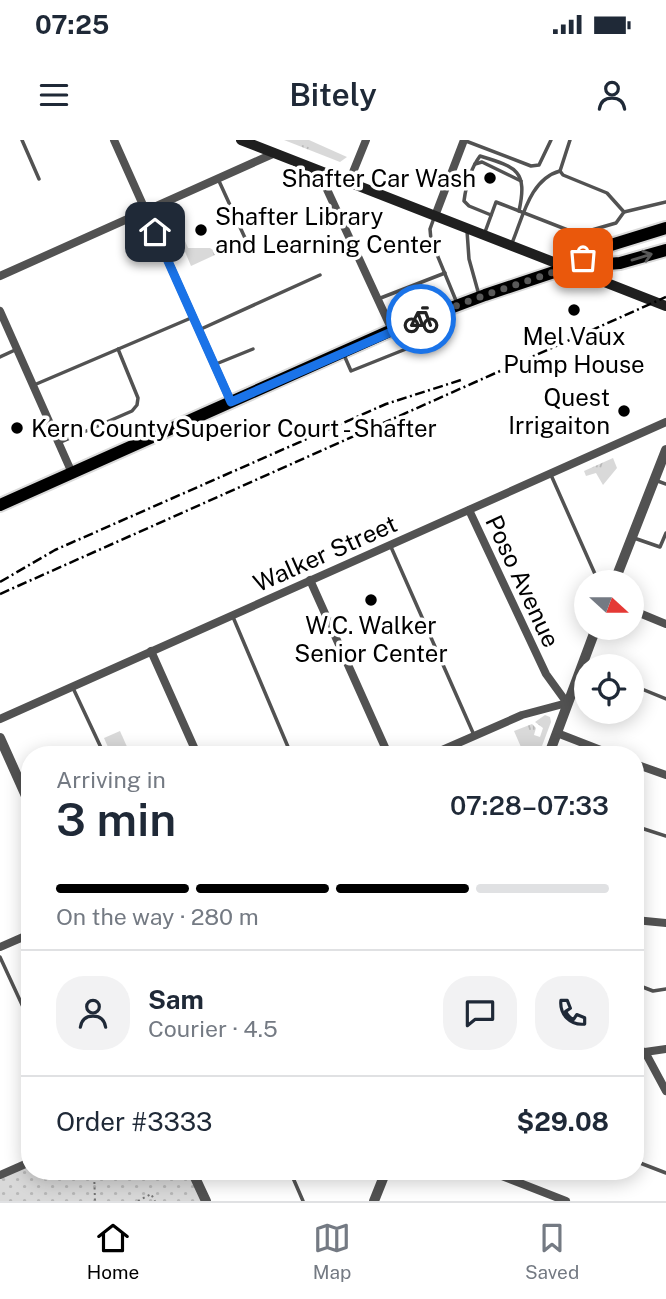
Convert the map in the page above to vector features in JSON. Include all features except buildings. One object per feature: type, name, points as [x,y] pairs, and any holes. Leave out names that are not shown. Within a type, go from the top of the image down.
[{"type":"main road","points":[[245,141],[666,306]]},
{"type":"main road","points":[[0,505],[396,329],[569,267],[598,249],[666,228]]},
{"type":"main road","points":[[569,267],[620,264],[666,250]]},
{"type":"street","points":[[114,140],[231,402]]},
{"type":"street","points":[[348,182],[366,140]]},
{"type":"street","points":[[435,216],[464,140]]},
{"type":"street","points":[[0,276],[275,153]]},
{"type":"street","points":[[318,170],[377,299],[396,329]]},
{"type":"street","points":[[0,311],[72,473]]},
{"type":"street","name":"Walker Street","points":[[0,719],[666,422]]},
{"type":"street","points":[[619,570],[666,450]]},
{"type":"street","name":"Poso Avenue","points":[[469,510],[546,674],[567,703]]},
{"type":"street","points":[[310,580],[384,746]]},
{"type":"street","points":[[644,615],[666,624]]},
{"type":"street","points":[[151,651],[193,746]]},
{"type":"street","points":[[552,746],[574,688]]},
{"type":"street","points":[[451,746],[522,715],[567,703]]},
{"type":"street","points":[[557,733],[590,746]]},
{"type":"street","points":[[0,738],[21,785]]},
{"type":"street","points":[[644,767],[666,775]]},
{"type":"street","points":[[644,921],[666,923]]},
{"type":"street","points":[[0,947],[21,938]]},
{"type":"street","points":[[666,1049],[645,1052],[666,1091]]},
{"type":"street","points":[[1,1172],[21,1165]]},
{"type":"street","points":[[196,1180],[206,1201]]},
{"type":"street","points":[[374,1201],[381,1180]]},
{"type":"street","points":[[512,1180],[565,1201]]},
{"type":"lane","points":[[22,140],[39,179]]},
{"type":"lane","points":[[464,140],[530,166],[539,165],[543,161],[551,140]]},
{"type":"lane","points":[[560,171],[570,140]]},
{"type":"lane","points":[[491,215],[469,206],[464,201],[465,190],[480,156],[505,164],[516,173],[523,183],[519,211]]},
{"type":"lane","points":[[475,164],[482,162],[523,183]]},
{"type":"lane","points":[[560,171],[563,175],[607,193],[624,212]]},
{"type":"lane","points":[[511,245],[540,182],[548,174],[560,171]]},
{"type":"lane","points":[[218,179],[245,238]]},
{"type":"lane","points":[[484,235],[496,202],[578,234],[616,223],[624,212],[666,202]]},
{"type":"lane","points":[[435,216],[430,229],[431,240],[458,305]]},
{"type":"lane","points":[[467,229],[469,259],[480,297]]},
{"type":"lane","points":[[377,299],[445,273]]},
{"type":"lane","points":[[199,330],[320,275]]},
{"type":"lane","points":[[33,386],[193,317]]},
{"type":"lane","points":[[342,352],[351,371],[406,349],[396,329]]},
{"type":"lane","points":[[0,357],[17,349]]},
{"type":"lane","points":[[59,443],[132,411],[137,405],[138,398],[118,349]]},
{"type":"lane","points":[[214,365],[253,349]]},
{"type":"lane","points":[[550,473],[593,570]]},
{"type":"lane","points":[[654,480],[666,484]]},
{"type":"lane","points":[[632,537],[660,547],[666,533]]},
{"type":"lane","points":[[390,545],[474,736]]},
{"type":"lane","points":[[232,615],[288,746]]},
{"type":"lane","points":[[72,686],[100,746]]},
{"type":"lane","points":[[644,690],[666,699]]},
{"type":"lane","points":[[644,829],[666,836]]},
{"type":"lane","points":[[0,957],[21,1002]]},
{"type":"lane","points":[[644,988],[653,991],[666,989]]},
{"type":"lane","points":[[644,1164],[666,1173]]},
{"type":"lane","points":[[294,1180],[303,1201]]},
{"type":"path","points":[[94,1180],[95,1201]]},
{"type":"path","points":[[138,1201],[151,1194],[155,1201]]},
{"type":"green space","points":[[284,140],[309,140],[347,157],[340,162]]},
{"type":"green space","points":[[182,234],[188,248],[213,250],[218,244],[228,244],[230,248],[191,266],[178,235]]},
{"type":"green space","points":[[613,458],[617,468],[603,485],[596,473],[586,476],[584,471]]},
{"type":"green space","points":[[545,715],[550,717],[551,722],[542,746],[521,746],[514,731],[532,724],[536,728],[534,735],[540,737],[543,728],[535,722]]},
{"type":"green space","points":[[120,731],[127,746],[108,746],[104,738]]},
{"type":"green space","points":[[21,1166],[21,1180],[196,1180],[206,1201],[0,1201],[0,1175]]},
{"type":"railway","points":[[0,594],[666,297]]},
{"type":"railway","points":[[0,582],[55,550],[386,404],[461,380]]},
{"type":"way so far","points":[[421,319],[569,267],[583,258]]},
{"type":"place","name":"Shafter Car Wash","points":[[490,178]]},
{"type":"place","name":"Shafter Library and Learning Center","points":[[201,230]]},
{"type":"place","name":"Mel Vaux Pump House","points":[[574,310]]},
{"type":"place","name":"Quest Irrigaiton","points":[[624,411]]},
{"type":"place","name":"Kern County Superior Court - Shafter","points":[[17,428]]},
{"type":"place","name":"W.C. Walker Senior Center","points":[[371,600]]},
{"type":"route","points":[[155,232],[231,402],[421,319]]}]
